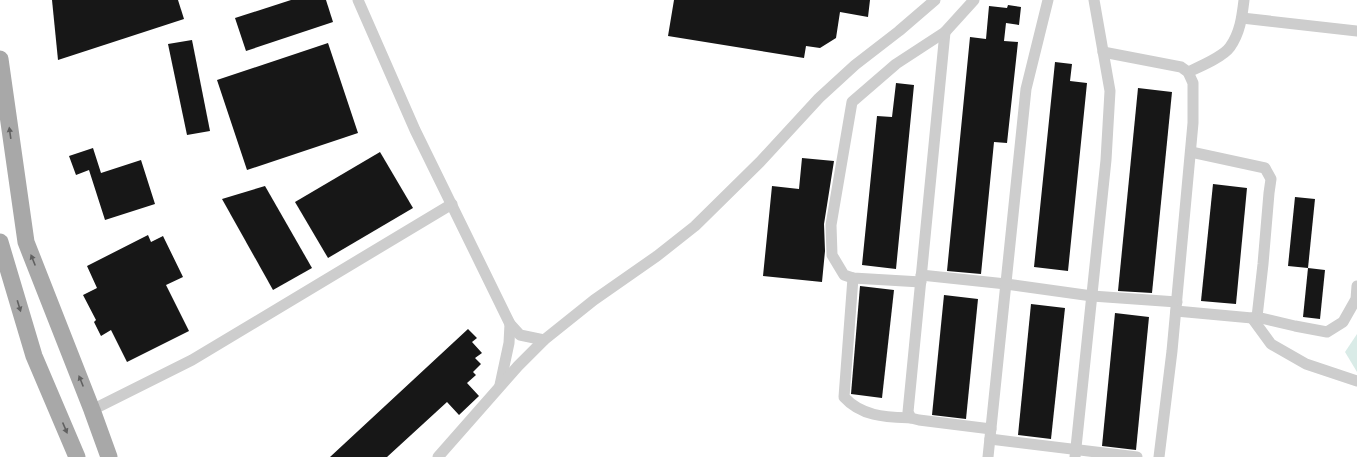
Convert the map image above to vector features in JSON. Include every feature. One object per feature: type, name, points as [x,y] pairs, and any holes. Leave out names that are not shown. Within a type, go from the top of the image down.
[{"type":"main road","points":[[0,59],[26,242],[109,457]]},
{"type":"main road","points":[[0,242],[34,356],[77,457]]},
{"type":"street","points":[[358,0],[416,130],[510,324],[520,335],[544,340]]},
{"type":"street","points":[[438,457],[518,366],[544,340],[594,300],[657,256],[695,226],[760,162],[819,98],[855,65],[899,31],[935,0]]},
{"type":"street","points":[[974,0],[945,32],[896,64],[852,102],[831,225],[832,255],[837,266],[844,275],[853,278],[921,278],[1006,284],[1254,317],[1327,332],[1342,322],[1356,299],[1357,286]]},
{"type":"street","points":[[988,457],[1026,89],[1048,0]]},
{"type":"street","points":[[1076,453],[1106,160],[1110,91],[1095,14],[1094,0]]},
{"type":"street","points":[[1188,72],[1211,61],[1230,48],[1240,26],[1244,0]]},
{"type":"street","points":[[1242,18],[1357,31]]},
{"type":"street","points":[[911,418],[908,412],[945,32]]},
{"type":"street","points":[[1103,52],[1182,67],[1188,72],[1193,83],[1193,123],[1177,306],[1159,457]]},
{"type":"street","points":[[1190,152],[1265,168],[1271,179],[1263,264],[1254,317],[1271,344],[1306,364],[1357,381]]},
{"type":"street","points":[[92,410],[192,360],[452,204]]},
{"type":"street","points":[[853,278],[844,397],[850,404],[878,416],[911,418],[1076,453],[1138,457]]},
{"type":"street","points":[[500,387],[509,343],[510,324]]},
{"type":"shaded area","points":[[1357,334],[1357,372],[1345,352]]},
{"type":"building","points":[[52,0],[178,0],[184,19],[58,60]]},
{"type":"building","points":[[291,0],[326,0],[333,22],[246,51],[235,18]]},
{"type":"building","points":[[674,0],[870,0],[868,17],[840,12],[836,38],[820,48],[806,46],[804,58],[668,36]]},
{"type":"building","points":[[1008,5],[1021,7],[1019,25],[1006,23],[1004,41],[1018,42],[1007,143],[994,142],[981,274],[947,271],[970,37],[986,39],[989,6],[1007,8]]},
{"type":"building","points":[[192,40],[210,131],[187,135],[168,44]]},
{"type":"building","points":[[328,43],[358,133],[247,170],[217,80]]},
{"type":"building","points":[[1055,62],[1072,64],[1070,81],[1087,83],[1068,271],[1034,267]]},
{"type":"building","points":[[896,83],[914,85],[896,269],[862,265],[877,116],[892,117]]},
{"type":"building","points":[[1138,88],[1172,92],[1152,293],[1118,291]]},
{"type":"building","points":[[93,148],[101,173],[141,160],[155,204],[105,220],[89,170],[76,175],[69,156]]},
{"type":"building","points":[[380,152],[413,208],[328,258],[295,202]]},
{"type":"building","points":[[802,158],[834,161],[824,224],[825,251],[822,282],[763,276],[772,186],[799,189]]},
{"type":"building","points":[[1213,184],[1247,188],[1236,304],[1201,301]]},
{"type":"building","points":[[265,186],[312,268],[273,290],[222,199]]},
{"type":"building","points":[[1295,197],[1315,199],[1308,268],[1288,266]]},
{"type":"building","points":[[148,235],[151,242],[163,236],[183,277],[166,285],[189,331],[127,362],[111,330],[101,336],[94,322],[96,320],[83,295],[97,288],[87,266]]},
{"type":"building","points":[[1308,268],[1325,270],[1320,319],[1303,317]]},
{"type":"building","points":[[860,286],[894,290],[882,398],[851,394]]},
{"type":"building","points":[[944,295],[978,299],[966,419],[932,415]]},
{"type":"building","points":[[1031,304],[1065,308],[1051,439],[1018,435]]},
{"type":"building","points":[[1115,313],[1149,317],[1136,450],[1102,446]]},
{"type":"building","points":[[468,329],[477,338],[472,342],[482,353],[475,358],[481,364],[473,372],[476,375],[467,383],[479,396],[459,415],[447,402],[387,457],[330,457]]}]
